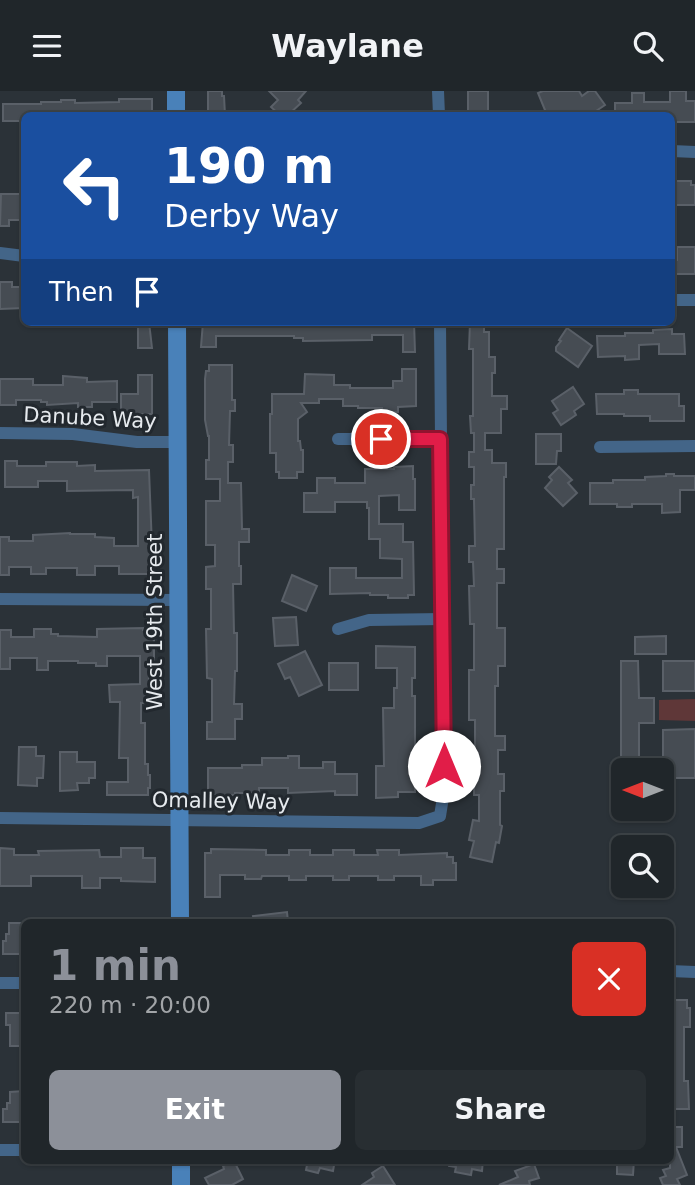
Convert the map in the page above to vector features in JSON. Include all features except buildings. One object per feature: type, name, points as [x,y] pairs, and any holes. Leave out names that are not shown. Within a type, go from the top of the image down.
[{"type":"main road","points":[[176,91],[176,112]]},
{"type":"main road","name":"West 19th Street","points":[[177,326],[180,919]]},
{"type":"main road","points":[[181,1164],[181,1185]]},
{"type":"street","points":[[438,91],[439,112]]},
{"type":"street","points":[[675,151],[695,152]]},
{"type":"street","points":[[0,253],[21,256]]},
{"type":"street","points":[[675,300],[695,300]]},
{"type":"street","points":[[338,629],[369,621],[443,619],[440,326]]},
{"type":"street","name":"Danube Way","points":[[0,433],[73,434],[138,442],[178,442]]},
{"type":"street","points":[[338,439],[440,439]]},
{"type":"street","points":[[600,447],[695,446]]},
{"type":"street","points":[[0,599],[178,600]]},
{"type":"street","name":"Omalley Way","points":[[0,818],[419,823],[440,816],[444,791],[443,619]]},
{"type":"street","points":[[674,971],[695,972]]},
{"type":"street","points":[[0,983],[21,983]]},
{"type":"street","points":[[0,1150],[21,1150]]},
{"type":"shaded area","points":[[695,699],[695,721],[659,720],[659,700]]},
{"type":"route","points":[[381,439],[440,439],[444,766]]}]
